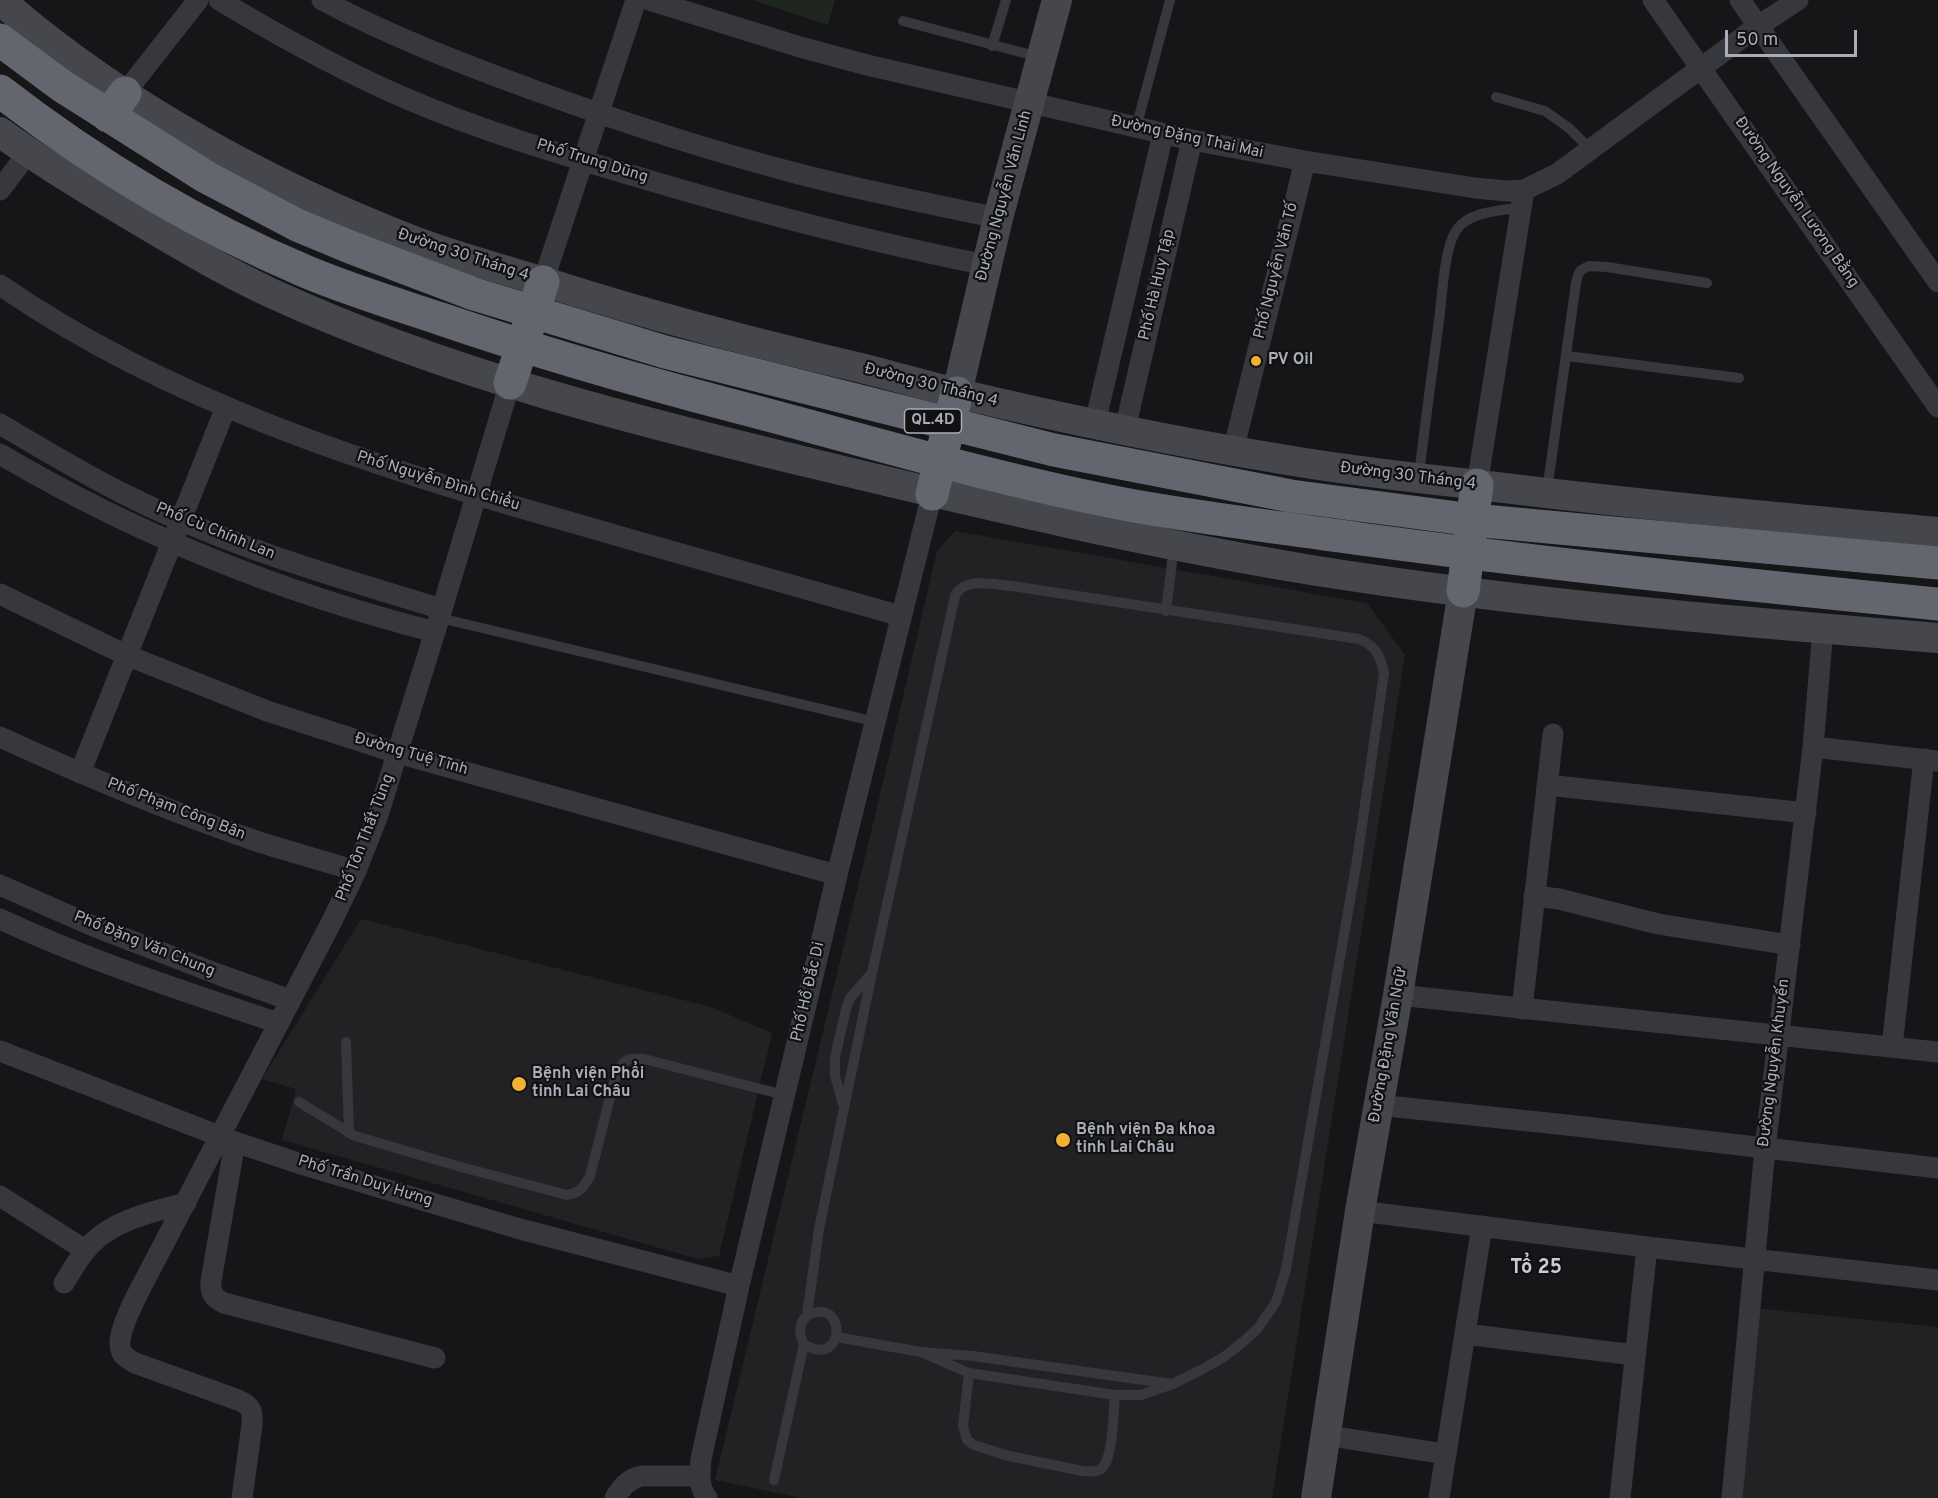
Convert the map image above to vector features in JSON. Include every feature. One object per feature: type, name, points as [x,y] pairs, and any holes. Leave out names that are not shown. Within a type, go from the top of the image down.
[{"type":"highway","name":"Đường 30 Tháng 4","points":[[0,40],[62,86],[116,104],[206,177],[297,225],[412,271],[534,313],[665,352],[1054,450],[1208,481],[1371,508],[1473,520],[1938,564]]},
{"type":"highway","name":"QL.4D","points":[[0,91],[77,146],[136,183],[248,245],[364,294],[523,347],[618,375],[1040,486],[1135,506],[1200,517],[1469,553],[1688,579],[1938,604]]},
{"type":"highway","points":[[510,383],[543,282]]},
{"type":"highway","points":[[932,494],[957,393]]},
{"type":"highway","points":[[1463,591],[1477,485]]},
{"type":"street","name":"Đường 30 Tháng 4","points":[[0,0],[116,104],[180,129],[336,209],[419,243],[716,333],[957,393],[1233,451],[1352,470],[1547,494],[1938,532]]},
{"type":"street","points":[[116,104],[198,0]]},
{"type":"street","name":"Phố Trung Dũng","points":[[219,0],[283,37],[412,101],[492,130],[583,160],[801,224],[986,266]]},
{"type":"street","points":[[322,0],[370,25],[440,55],[598,114],[799,174],[998,218]]},
{"type":"street","points":[[543,282],[636,0]]},
{"type":"street","name":"Đường Đặng Thai Mai","points":[[649,0],[800,47],[867,65],[1136,128],[1305,162],[1507,191],[1523,198],[1758,26],[1798,0]]},
{"type":"street","name":"Đường Nguyễn Văn Linh","points":[[957,393],[998,218],[1058,0]]},
{"type":"street","name":"Đường Nguyễn Lương Bằng","points":[[1653,0],[1938,407]]},
{"type":"street","points":[[1740,0],[1938,282]]},
{"type":"street","points":[[0,132],[28,153],[216,265],[328,317],[510,383],[709,440],[932,494],[1174,545],[1311,570],[1463,591],[1823,629],[1938,638]]},
{"type":"street","name":"Phố Hà Huy Tập","points":[[1095,423],[1163,134]]},
{"type":"street","name":"Phố Hà Huy Tập","points":[[1125,429],[1192,140]]},
{"type":"street","points":[[0,190],[28,153]]},
{"type":"street","name":"Phố Nguyễn Văn Tố","points":[[1233,451],[1305,162]]},
{"type":"street","points":[[1477,485],[1523,198]]},
{"type":"street","name":"Phố Nguyễn Đình Chiểu","points":[[0,285],[90,340],[226,407],[394,471],[901,615]]},
{"type":"street","name":"Phố Tôn Thất Tùng","points":[[242,1498],[253,1414],[250,1407],[238,1400],[135,1363],[125,1357],[121,1350],[122,1333],[136,1298],[186,1203],[227,1139],[278,1023],[356,871],[378,815],[398,753],[510,383]]},
{"type":"street","points":[[80,773],[226,407]]},
{"type":"street","name":"Phố Cù Chính Lan","points":[[0,424],[124,494],[180,520],[251,548],[342,579],[439,620]]},
{"type":"street","name":"Phố Cù Chính Lan","points":[[0,454],[69,492],[171,542],[241,571],[372,616],[439,620]]},
{"type":"street","name":"Phố Hồ Đắc Di","points":[[703,1489],[701,1459],[739,1286],[837,875],[932,494]]},
{"type":"street","name":"Đường Đặng Văn Ngữ","points":[[1316,1498],[1360,1211],[1398,995],[1463,591]]},
{"type":"street","name":"Đường Tuệ Tĩnh","points":[[0,594],[126,655],[267,711],[398,753],[837,875]]},
{"type":"street","name":"Đường Nguyễn Khuyến","points":[[1732,1498],[1765,1149],[1806,813],[1823,629]]},
{"type":"street","points":[[1522,1009],[1553,734]]},
{"type":"street","name":"Phố Phạm Công Bân","points":[[0,737],[80,773],[260,842],[356,871]]},
{"type":"street","points":[[1813,747],[1931,760],[1892,1047]]},
{"type":"street","points":[[1547,785],[1806,813]]},
{"type":"street","name":"Phố Đặng Văn Chung","points":[[0,885],[93,926],[220,975],[290,999]]},
{"type":"street","points":[[1534,896],[1559,899],[1658,924],[1790,945]]},
{"type":"street","name":"Phố Đặng Văn Chung","points":[[0,919],[130,973],[278,1023]]},
{"type":"street","points":[[1398,995],[1938,1052]]},
{"type":"street","name":"Phố Trần Duy Hưng","points":[[0,1051],[227,1139],[520,1229],[739,1286]]},
{"type":"street","points":[[1378,1106],[1576,1126],[1938,1168]]},
{"type":"street","points":[[227,1139],[210,1288],[216,1300],[435,1358]]},
{"type":"street","points":[[0,1196],[85,1250]]},
{"type":"street","points":[[64,1283],[85,1250],[101,1236],[137,1217],[186,1203]]},
{"type":"street","points":[[1360,1211],[1938,1280]]},
{"type":"street","points":[[1439,1498],[1482,1226]]},
{"type":"street","points":[[1620,1498],[1647,1247]]},
{"type":"street","points":[[1465,1334],[1635,1355]]},
{"type":"street","points":[[1324,1435],[1445,1454]]},
{"type":"street","points":[[615,1498],[626,1483],[632,1478],[641,1476],[703,1489]]},
{"type":"lane","points":[[992,46],[1006,0]]},
{"type":"lane","points":[[1136,128],[1170,0]]},
{"type":"lane","points":[[903,21],[992,46],[1042,57]]},
{"type":"lane","points":[[1496,97],[1545,111],[1569,128],[1590,149]]},
{"type":"lane","points":[[1418,479],[1445,272],[1452,236],[1467,220],[1523,198]]},
{"type":"lane","points":[[1547,494],[1576,283],[1581,270],[1589,266],[1607,267],[1707,283]]},
{"type":"lane","points":[[1567,356],[1738,378]]},
{"type":"lane","points":[[1166,611],[1174,545]]},
{"type":"lane","points":[[774,1480],[804,1344],[800,1334],[801,1324],[807,1315],[818,1238],[844,1107],[955,596],[959,588],[966,584],[978,583],[1012,586],[1359,639],[1377,650],[1384,673],[1357,860],[1282,1287],[1268,1317],[1224,1357],[1173,1384],[1141,1395],[1115,1395],[969,1373],[921,1352]]},
{"type":"lane","points":[[439,620],[876,722]]},
{"type":"lane","points":[[844,1107],[835,1076],[835,1057],[850,998],[872,972]]},
{"type":"lane","points":[[346,1042],[349,1132]]},
{"type":"lane","points":[[299,1102],[355,1136],[567,1195],[576,1194],[584,1188],[591,1176],[615,1078],[619,1066],[626,1060],[636,1058],[648,1060],[784,1095]]},
{"type":"lane","points":[[804,1344],[813,1349],[822,1350],[831,1345],[836,1337],[837,1328],[833,1319],[826,1313],[816,1312],[807,1315]]},
{"type":"lane","points":[[836,1337],[921,1352],[985,1358],[1173,1384]]},
{"type":"lane","points":[[969,1373],[963,1426],[967,1440],[974,1445],[1005,1455],[1082,1471],[1101,1469],[1106,1462],[1111,1439],[1115,1395]]},
{"type":"shaded area","points":[[753,0],[835,0],[828,25]]},
{"type":"shaded area","name":"Bệnh viện Đa khoa tỉnh Lai Châu","points":[[955,531],[1367,603],[1405,655],[1272,1498],[802,1498],[715,1480],[937,551]]},
{"type":"shaded area","name":"Bệnh viện Phổi tỉnh Lai Châu","points":[[361,919],[711,1007],[772,1033],[719,1256],[698,1259],[282,1140],[296,1089],[262,1079]]},
{"type":"shaded area","points":[[1754,1308],[1938,1327],[1938,1498],[1742,1498]]},
{"type":"place","name":"PV Oil","points":[[1256,361]]},
{"type":"place","name":"Bệnh viện Phổi tỉnh Lai Châu","points":[[519,1084]]},
{"type":"place","name":"Bệnh viện Đa khoa tỉnh Lai Châu","points":[[1063,1140]]},
{"type":"district","name":"Tổ 25","points":[[1536,1269]]}]
